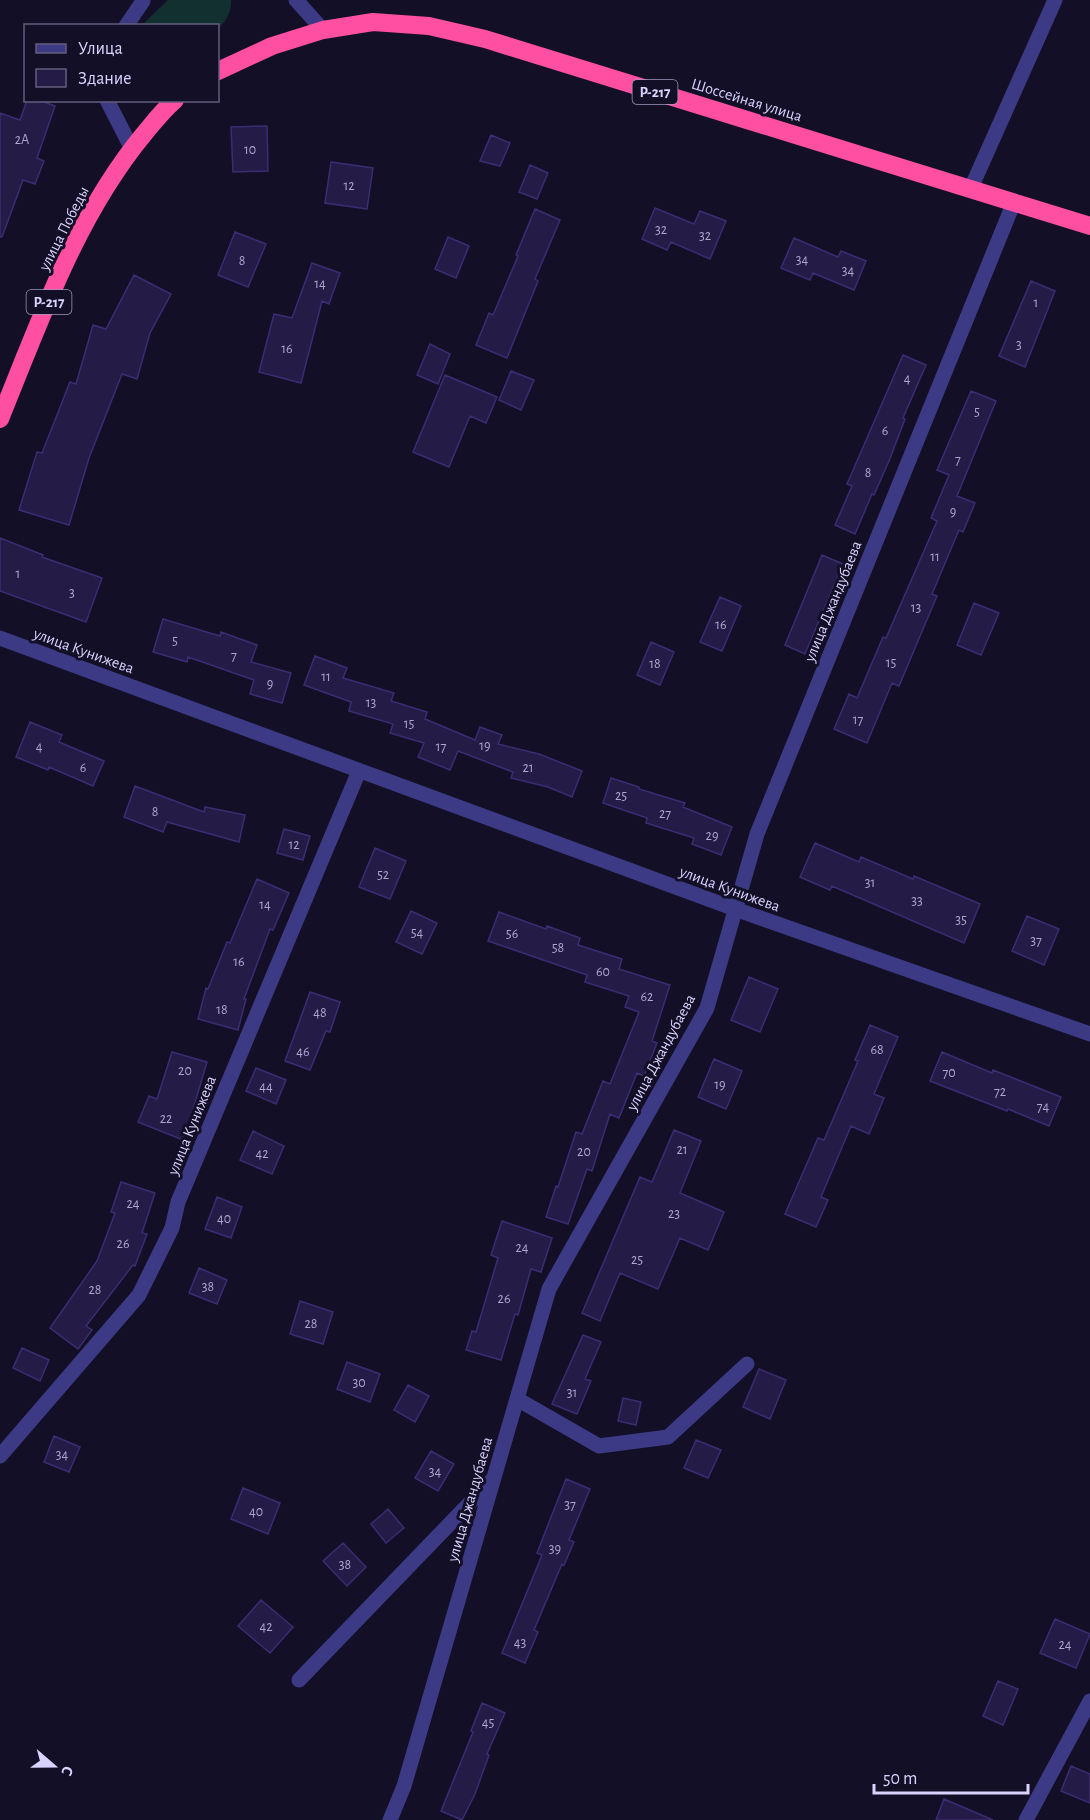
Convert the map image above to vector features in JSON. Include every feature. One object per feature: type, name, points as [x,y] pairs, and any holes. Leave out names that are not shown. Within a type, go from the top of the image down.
[{"type":"highway","name":"Шоссейная улица","points":[[219,71],[272,46],[323,30],[373,22],[429,26],[485,39],[1090,226]]},
{"type":"highway","name":"Р-217","points":[[132,149],[173,102]]},
{"type":"highway","name":"улица Победы","points":[[0,419],[68,258],[105,188],[132,149]]},
{"type":"street","points":[[127,24],[143,0]]},
{"type":"street","points":[[296,0],[323,30]]},
{"type":"street","points":[[971,188],[1055,0]]},
{"type":"street","points":[[108,102],[132,149]]},
{"type":"street","name":"улица Джандубаева","points":[[390,1820],[404,1786],[549,1289],[707,1008],[757,834],[1014,202]]},
{"type":"street","name":"улица Кунижева","points":[[0,638],[735,909],[1090,1034]]},
{"type":"street","name":"улица Кунижева","points":[[0,1456],[139,1295],[172,1228],[178,1202],[359,771]]},
{"type":"street","points":[[517,1399],[599,1446],[668,1437],[747,1364]]},
{"type":"street","points":[[299,1680],[494,1478]]},
{"type":"street","points":[[1026,1820],[1090,1701]]},
{"type":"green space","points":[[168,0],[231,0],[228,16],[219,27],[219,24],[143,24]]},
{"type":"building","points":[[26,102],[44,102],[55,106],[37,158],[44,161],[35,184],[23,180],[2,237],[0,237],[0,113],[20,120]]},
{"type":"building","points":[[267,126],[268,171],[233,172],[231,127]]},
{"type":"building","points":[[491,135],[510,143],[500,166],[480,161]]},
{"type":"building","points":[[331,162],[373,168],[367,209],[325,203]]},
{"type":"building","points":[[530,165],[548,173],[537,199],[519,192]]},
{"type":"building","points":[[655,208],[694,224],[700,211],[726,221],[710,259],[671,242],[667,250],[642,239]]},
{"type":"building","points":[[535,209],[560,220],[535,279],[538,281],[507,358],[476,345],[489,313],[493,315]]},
{"type":"building","points":[[235,232],[266,244],[248,287],[218,275]]},
{"type":"building","points":[[448,237],[469,246],[456,278],[435,269]]},
{"type":"building","points":[[794,238],[838,257],[841,251],[866,261],[854,290],[813,273],[810,280],[781,268]]},
{"type":"building","points":[[312,263],[340,273],[329,304],[322,301],[301,383],[259,372],[274,314],[292,318]]},
{"type":"building","points":[[134,275],[171,294],[150,333],[137,379],[122,374],[89,458],[69,525],[19,510],[37,452],[42,453],[70,382],[76,384],[93,325],[106,329]]},
{"type":"building","points":[[1031,281],[1055,291],[1025,367],[999,356]]},
{"type":"building","points":[[430,344],[450,354],[438,384],[417,375]]},
{"type":"building","points":[[903,355],[926,365],[903,418],[905,419],[889,461],[855,534],[835,525],[852,486],[847,484]]},
{"type":"building","points":[[511,371],[534,380],[521,410],[499,400]]},
{"type":"building","points":[[445,375],[497,397],[486,423],[470,416],[449,467],[413,452]]},
{"type":"building","points":[[971,391],[996,401],[957,496],[975,503],[963,532],[959,530],[932,594],[937,596],[899,686],[892,683],[867,743],[834,729],[849,694],[857,698],[937,521],[931,518],[949,475],[937,470]]},
{"type":"building","points":[[0,538],[43,555],[42,557],[102,578],[86,622],[0,591]]},
{"type":"building","points":[[822,555],[843,564],[805,654],[785,645]]},
{"type":"building","points":[[720,597],[741,606],[722,651],[700,642]]},
{"type":"building","points":[[974,603],[999,613],[981,655],[957,645]]},
{"type":"building","points":[[163,619],[220,636],[221,632],[257,645],[251,662],[291,673],[282,703],[250,694],[254,680],[188,657],[187,662],[153,652]]},
{"type":"building","points":[[651,642],[674,652],[660,685],[637,675]]},
{"type":"building","points":[[315,656],[347,668],[343,678],[394,693],[391,701],[427,712],[425,719],[475,740],[480,727],[502,735],[498,744],[539,754],[582,771],[572,797],[548,787],[511,778],[513,772],[458,751],[450,770],[418,757],[424,743],[390,733],[393,724],[349,711],[351,702],[304,685]]},
{"type":"building","points":[[30,722],[62,735],[59,742],[104,761],[93,786],[49,767],[48,770],[16,757]]},
{"type":"building","points":[[611,778],[685,803],[683,807],[732,827],[721,855],[692,844],[694,838],[646,823],[647,818],[603,803]]},
{"type":"building","points":[[135,786],[204,812],[205,807],[245,815],[239,842],[167,822],[163,832],[124,817]]},
{"type":"building","points":[[284,829],[310,836],[303,860],[277,853]]},
{"type":"building","points":[[815,843],[859,862],[861,857],[913,879],[914,876],[980,904],[964,943],[832,886],[830,890],[800,877]]},
{"type":"building","points":[[375,848],[406,861],[390,899],[359,887]]},
{"type":"building","points":[[257,879],[289,893],[273,930],[270,929],[244,999],[246,999],[238,1030],[198,1019],[206,988],[208,989],[227,942],[230,943]]},
{"type":"building","points":[[411,911],[437,923],[422,954],[396,942]]},
{"type":"building","points":[[499,912],[546,929],[547,926],[580,938],[578,945],[622,959],[619,969],[670,985],[652,1041],[657,1043],[644,1076],[637,1073],[619,1118],[610,1114],[592,1171],[587,1169],[568,1224],[546,1217],[556,1186],[558,1187],[576,1132],[582,1134],[603,1081],[610,1084],[639,1012],[625,1007],[629,996],[585,982],[587,975],[488,941]]},
{"type":"building","points":[[1027,916],[1059,929],[1044,965],[1012,951]]},
{"type":"building","points":[[749,977],[778,989],[760,1032],[731,1020]]},
{"type":"building","points":[[310,992],[340,1002],[330,1032],[326,1031],[310,1070],[285,1061]]},
{"type":"building","points":[[870,1025],[898,1037],[874,1094],[884,1098],[869,1134],[851,1126],[821,1197],[828,1200],[816,1227],[785,1214],[818,1138],[824,1140],[858,1061],[855,1060]]},
{"type":"building","points":[[172,1052],[207,1062],[183,1140],[138,1122],[149,1096],[157,1099]]},
{"type":"building","points":[[942,1052],[992,1073],[993,1070],[1061,1097],[1049,1126],[930,1081]]},
{"type":"building","points":[[714,1059],[742,1071],[726,1109],[698,1097]]},
{"type":"building","points":[[256,1068],[286,1080],[276,1104],[246,1091]]},
{"type":"building","points":[[674,1130],[701,1141],[680,1193],[724,1212],[708,1250],[680,1238],[658,1289],[620,1273],[600,1321],[582,1313],[640,1177],[652,1182]]},
{"type":"building","points":[[253,1131],[284,1146],[272,1174],[240,1160]]},
{"type":"building","points":[[121,1182],[155,1193],[142,1233],[147,1234],[135,1266],[133,1265],[86,1326],[92,1330],[78,1349],[50,1328],[97,1261],[115,1213],[111,1212]]},
{"type":"building","points":[[217,1197],[242,1207],[231,1238],[205,1229]]},
{"type":"building","points":[[502,1221],[552,1238],[541,1272],[531,1269],[518,1315],[515,1314],[501,1360],[466,1350],[472,1331],[476,1332],[498,1258],[491,1255]]},
{"type":"building","points":[[199,1268],[227,1280],[217,1304],[189,1293]]},
{"type":"building","points":[[300,1301],[333,1312],[323,1344],[290,1334]]},
{"type":"building","points":[[583,1335],[601,1342],[585,1379],[591,1381],[577,1414],[552,1404]]},
{"type":"building","points":[[22,1348],[49,1360],[40,1381],[13,1368]]},
{"type":"building","points":[[347,1362],[380,1374],[370,1402],[337,1389]]},
{"type":"building","points":[[759,1369],[786,1380],[770,1419],[743,1407]]},
{"type":"building","points":[[408,1385],[429,1396],[415,1422],[394,1410]]},
{"type":"building","points":[[623,1398],[641,1402],[636,1425],[618,1421]]},
{"type":"building","points":[[54,1436],[80,1447],[69,1472],[44,1462]]},
{"type":"building","points":[[696,1440],[721,1450],[708,1478],[684,1468]]},
{"type":"building","points":[[431,1451],[454,1464],[438,1491],[415,1478]]},
{"type":"building","points":[[566,1479],[590,1489],[569,1540],[574,1542],[564,1565],[562,1564],[534,1630],[538,1632],[525,1663],[502,1653],[542,1555],[537,1553]]},
{"type":"building","points":[[243,1488],[280,1503],[268,1534],[231,1519]]},
{"type":"building","points":[[388,1509],[404,1528],[386,1543],[371,1524]]},
{"type":"building","points":[[343,1543],[366,1567],[347,1586],[323,1561]]},
{"type":"building","points":[[261,1600],[293,1627],[270,1653],[238,1626]]},
{"type":"building","points":[[1055,1619],[1090,1634],[1076,1668],[1040,1653]]},
{"type":"building","points":[[998,1681],[1018,1689],[1003,1725],[983,1716]]},
{"type":"building","points":[[482,1703],[505,1713],[487,1754],[489,1755],[475,1794],[462,1820],[441,1811],[473,1732],[471,1731]]},
{"type":"building","points":[[1071,1766],[1090,1774],[1090,1803],[1061,1791]]},
{"type":"building","points":[[944,1799],[993,1820],[936,1820]]}]
